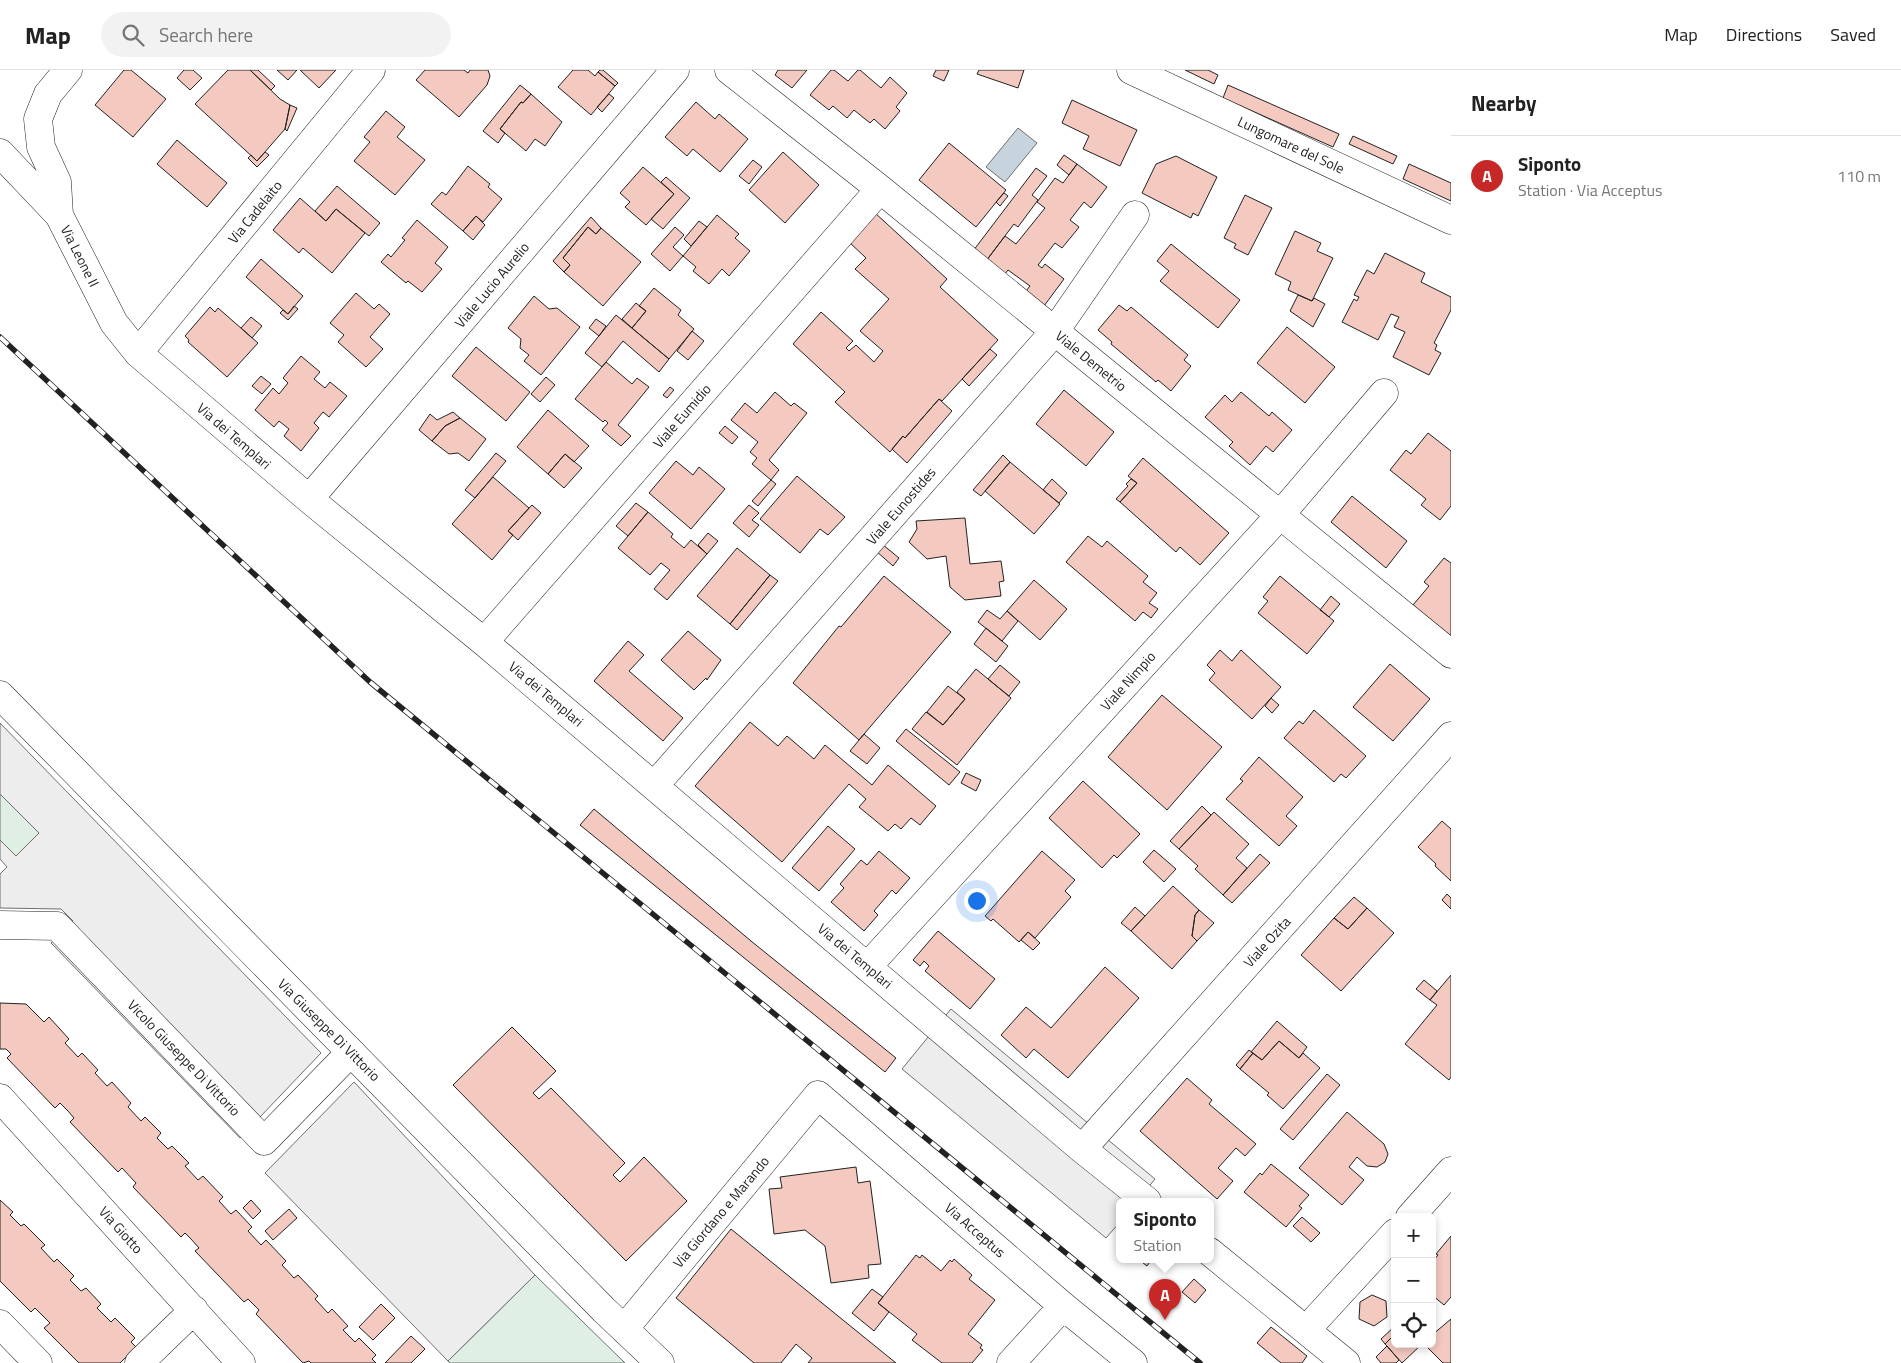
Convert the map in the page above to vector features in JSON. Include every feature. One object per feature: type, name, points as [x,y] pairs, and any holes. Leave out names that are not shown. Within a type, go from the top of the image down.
[{"type":"street","name":"Via Leone II","points":[[68,70],[48,94],[38,119],[41,148],[57,182],[59,215],[114,323],[138,353]]},
{"type":"street","name":"Via Cadelaito","points":[[138,353],[371,70]]},
{"type":"street","name":"Viale Lucio Aurelio","points":[[309,500],[675,70]]},
{"type":"street","name":"Viale Demetrio","points":[[729,70],[880,189],[1451,654]]},
{"type":"street","name":"Lungomare del Sole","points":[[1132,70],[1451,220]]},
{"type":"street","points":[[0,153],[59,215]]},
{"type":"street","name":"Viale Eumidio","points":[[484,642],[880,189]]},
{"type":"street","name":"Viale Eunostides","points":[[654,786],[1055,331],[1136,215]]},
{"type":"street","name":"Via dei Templari","points":[[138,353],[309,500],[484,642],[1082,1149],[1143,1198]]},
{"type":"street","name":"Viale Nimpio","points":[[868,967],[1280,515],[1384,393]]},
{"type":"street","name":"Via Giuseppe Di Vittorio","points":[[0,695],[624,1329],[660,1363]]},
{"type":"street","name":"Viale Ozita","points":[[1082,1149],[1451,736]]},
{"type":"street","name":"Vicolo Giuseppe Di Vittorio","points":[[0,925],[57,926],[264,1141],[351,1052]]},
{"type":"street","name":"Via Giordano e Marando","points":[[624,1329],[818,1095]]},
{"type":"street","name":"Via Acceptus","points":[[818,1095],[1063,1306],[1133,1363]]},
{"type":"street","name":"Via Giotto","points":[[0,1098],[241,1363]]},
{"type":"street","points":[[1414,1213],[1451,1171]]},
{"type":"street","points":[[1306,1330],[1391,1237]]},
{"type":"street","points":[[1214,1255],[1346,1363]]},
{"type":"street","points":[[1011,1363],[1063,1306]]},
{"type":"street","points":[[139,1363],[194,1310]]},
{"type":"street","points":[[0,1324],[38,1363]]},
{"type":"green space","points":[[0,794],[39,833],[16,856],[0,840]]},
{"type":"green space","points":[[535,1275],[625,1363],[450,1363],[448,1361]]},
{"type":"shaded area","points":[[1018,128],[1037,143],[1005,182],[986,167]]},
{"type":"shaded area","points":[[0,723],[321,1053],[240,1138],[51,943],[73,921],[61,909],[0,908],[0,874],[7,867],[0,859],[0,840],[16,856],[39,833],[0,794]]},
{"type":"shaded area","points":[[951,1009],[1155,1179],[1139,1198],[1116,1198],[1116,1227],[1106,1238],[902,1069]]},
{"type":"shaded area","points":[[354,1082],[535,1275],[448,1361],[265,1173]]},
{"type":"building","points":[[124,70],[131,70],[166,99],[133,137],[95,105]]},
{"type":"building","points":[[184,70],[193,70],[202,78],[190,90],[177,78]]},
{"type":"building","points":[[228,70],[250,70],[280,99],[290,105],[285,129],[257,161],[195,104]]},
{"type":"building","points":[[250,70],[258,70],[275,86],[271,90]]},
{"type":"building","points":[[277,70],[297,70],[288,80]]},
{"type":"building","points":[[300,70],[336,70],[319,88]]},
{"type":"building","points":[[425,70],[464,70],[468,73],[470,70],[488,70],[490,76],[487,85],[459,117],[416,80]]},
{"type":"building","points":[[573,70],[588,70],[595,76],[598,72],[615,86],[591,115],[558,87]]},
{"type":"building","points":[[603,70],[618,83],[615,86],[598,72]]},
{"type":"building","points":[[778,70],[807,70],[792,88],[775,75]]},
{"type":"building","points":[[831,70],[834,70],[848,81],[860,70],[881,88],[890,77],[907,93],[896,107],[900,111],[885,129],[874,119],[870,123],[854,110],[847,118],[833,106],[829,110],[810,95]]},
{"type":"building","points":[[936,70],[949,70],[944,81],[933,76]]},
{"type":"building","points":[[979,70],[1024,70],[1018,88],[977,74]]},
{"type":"building","points":[[1185,70],[1208,70],[1218,75],[1214,84]]},
{"type":"building","points":[[520,85],[531,94],[523,103],[521,102],[500,129],[505,133],[498,143],[483,131]]},
{"type":"building","points":[[1228,85],[1339,134],[1333,147],[1223,98]]},
{"type":"building","points":[[531,94],[562,122],[545,146],[535,139],[526,151],[500,129],[521,102],[523,103]]},
{"type":"building","points":[[609,94],[614,98],[602,112],[597,107]]},
{"type":"building","points":[[1072,100],[1137,130],[1120,166],[1083,149],[1089,136],[1062,123]]},
{"type":"building","points":[[696,102],[715,119],[719,114],[748,139],[720,172],[693,149],[687,156],[665,137]]},
{"type":"building","points":[[290,105],[297,108],[287,131],[285,129]]},
{"type":"building","points":[[386,111],[405,127],[397,137],[425,160],[395,195],[354,161],[370,142],[364,137]]},
{"type":"building","points":[[1353,136],[1397,156],[1393,164],[1349,144]]},
{"type":"building","points":[[177,140],[227,183],[207,207],[157,164]]},
{"type":"building","points":[[949,143],[1006,190],[976,227],[919,180]]},
{"type":"building","points":[[265,152],[269,155],[257,167],[248,158],[251,155],[257,161]]},
{"type":"building","points":[[783,152],[819,185],[785,223],[749,190]]},
{"type":"building","points":[[1064,155],[1077,164],[1069,175],[1057,165]]},
{"type":"building","points":[[1176,156],[1217,177],[1198,216],[1193,213],[1191,218],[1142,193],[1156,164]]},
{"type":"building","points":[[753,160],[762,167],[749,184],[739,176]]},
{"type":"building","points":[[1077,164],[1107,187],[1091,208],[1084,202],[1070,220],[1079,227],[1062,248],[1055,243],[1038,265],[1042,268],[1045,264],[1064,279],[1044,306],[1026,291],[1030,286],[1008,270],[1004,275],[986,261],[1005,236],[1016,244],[1045,208],[1037,202],[1055,178],[1063,183]]},
{"type":"building","points":[[1409,164],[1451,183],[1451,201],[1403,179]]},
{"type":"building","points":[[468,166],[490,184],[488,187],[502,199],[483,222],[476,216],[463,231],[431,204],[442,192],[446,195]]},
{"type":"building","points":[[643,167],[674,194],[646,225],[625,207],[630,202],[620,193]]},
{"type":"building","points":[[1036,168],[1047,176],[1032,195],[1038,200],[1018,227],[1014,224],[986,261],[973,251]]},
{"type":"building","points":[[666,177],[690,198],[663,229],[651,219],[674,194],[661,182]]},
{"type":"building","points":[[337,186],[380,223],[369,236],[336,209],[326,221],[315,211]]},
{"type":"building","points":[[1004,193],[1008,196],[1000,206],[996,202]]},
{"type":"building","points":[[1245,195],[1272,208],[1248,255],[1234,248],[1236,244],[1224,238]]},
{"type":"building","points":[[300,198],[326,221],[336,209],[365,233],[332,273],[303,248],[299,253],[273,230]]},
{"type":"building","points":[[874,212],[947,279],[940,287],[998,340],[942,401],[939,399],[905,438],[903,436],[890,452],[835,402],[845,392],[793,344],[821,312],[853,341],[846,348],[849,351],[856,345],[874,362],[883,351],[860,331],[889,299],[855,269],[866,258],[848,241]]},
{"type":"building","points":[[717,215],[739,234],[735,238],[750,251],[729,276],[722,269],[709,284],[693,271],[696,267],[683,256]]},
{"type":"building","points":[[476,216],[485,225],[473,240],[463,231]]},
{"type":"building","points":[[591,217],[601,228],[596,234],[588,227],[563,258],[570,265],[564,272],[553,261]]},
{"type":"building","points":[[417,220],[448,247],[435,263],[442,269],[422,292],[408,281],[406,283],[381,262],[388,254],[391,257],[405,240],[402,238]]},
{"type":"building","points":[[699,221],[707,227],[691,246],[684,239]]},
{"type":"building","points":[[588,227],[596,234],[601,228],[641,262],[603,306],[564,272],[570,265],[563,258]]},
{"type":"building","points":[[675,227],[684,235],[673,247],[683,256],[670,271],[651,254]]},
{"type":"building","points":[[1295,231],[1321,243],[1317,251],[1333,258],[1312,301],[1288,290],[1291,282],[1275,274]]},
{"type":"building","points":[[1171,244],[1240,300],[1218,328],[1160,281],[1169,271],[1157,261]]},
{"type":"building","points":[[1385,253],[1425,273],[1421,282],[1451,297],[1451,310],[1434,343],[1437,345],[1435,350],[1441,353],[1429,375],[1393,357],[1405,332],[1394,327],[1399,317],[1391,314],[1378,340],[1342,322],[1354,299],[1357,301],[1359,297],[1354,295],[1367,270],[1374,274]]},
{"type":"building","points":[[261,259],[303,296],[288,314],[246,277]]},
{"type":"building","points":[[654,288],[681,310],[678,315],[694,329],[669,359],[632,328],[646,311],[639,306]]},
{"type":"building","points":[[356,293],[374,309],[379,304],[390,314],[370,337],[383,349],[366,367],[338,342],[344,335],[330,323]]},
{"type":"building","points":[[1298,295],[1312,301],[1314,298],[1325,304],[1313,327],[1290,311]]},
{"type":"building","points":[[534,296],[549,309],[557,308],[580,327],[541,375],[524,361],[529,355],[520,348],[521,339],[508,328]]},
{"type":"building","points":[[636,303],[646,311],[632,328],[622,319]]},
{"type":"building","points":[[1119,305],[1127,311],[1131,307],[1188,355],[1184,360],[1191,366],[1171,391],[1158,380],[1156,382],[1111,344],[1112,342],[1098,330]]},
{"type":"building","points":[[294,306],[298,309],[288,320],[280,313],[283,310],[288,314]]},
{"type":"building","points":[[210,307],[215,312],[218,308],[258,343],[227,377],[188,342],[189,340],[185,336]]},
{"type":"building","points":[[616,315],[669,359],[659,372],[623,341],[602,367],[585,353]]},
{"type":"building","points":[[251,317],[262,326],[252,338],[241,328]]},
{"type":"building","points":[[596,319],[606,326],[599,336],[589,328]]},
{"type":"building","points":[[1287,327],[1335,367],[1305,403],[1257,363]]},
{"type":"building","points":[[692,331],[704,341],[688,360],[677,351]]},
{"type":"building","points":[[476,347],[530,392],[506,421],[452,376]]},
{"type":"building","points":[[990,349],[997,355],[969,386],[962,379]]},
{"type":"building","points":[[301,356],[320,372],[314,379],[325,388],[330,382],[347,396],[329,417],[323,412],[314,423],[319,428],[301,451],[284,436],[289,429],[279,421],[274,427],[255,410],[273,388],[279,394],[288,383],[283,378]]},
{"type":"building","points":[[606,362],[632,384],[637,378],[649,387],[618,425],[631,436],[621,446],[602,430],[608,423],[605,420],[603,422],[575,399]]},
{"type":"building","points":[[261,376],[271,384],[262,394],[252,386]]},
{"type":"building","points":[[546,377],[555,385],[540,402],[531,394]]},
{"type":"building","points":[[670,387],[674,390],[667,398],[663,395]]},
{"type":"building","points":[[1064,390],[1114,432],[1086,466],[1036,424]]},
{"type":"building","points":[[775,392],[791,406],[794,403],[807,413],[769,460],[779,470],[771,480],[752,464],[757,458],[750,452],[758,442],[731,420],[745,403],[757,413]]},
{"type":"building","points":[[1241,392],[1269,416],[1272,412],[1292,430],[1273,452],[1266,446],[1250,465],[1229,446],[1233,442],[1205,417],[1225,395],[1232,402]]},
{"type":"building","points":[[939,399],[952,411],[907,463],[892,449],[903,436],[905,438]]},
{"type":"building","points":[[548,410],[589,446],[574,462],[565,454],[548,474],[517,447]]},
{"type":"building","points":[[453,412],[460,418],[445,426],[432,441],[419,430],[430,414],[437,420]]},
{"type":"building","points":[[460,418],[486,439],[469,461],[458,453],[449,454],[432,441],[445,426]]},
{"type":"building","points":[[725,426],[738,437],[732,444],[719,433]]},
{"type":"building","points":[[1428,433],[1451,451],[1451,506],[1440,520],[1421,505],[1426,499],[1390,470],[1406,450],[1411,454]]},
{"type":"building","points":[[496,453],[506,461],[475,498],[465,490]]},
{"type":"building","points":[[565,454],[582,468],[564,488],[548,474]]},
{"type":"building","points":[[1003,455],[1010,462],[981,496],[973,490]]},
{"type":"building","points":[[1143,458],[1229,533],[1200,565],[1180,547],[1176,552],[1120,502],[1137,483],[1128,476]]},
{"type":"building","points":[[676,461],[693,475],[699,467],[725,489],[691,529],[649,493]]},
{"type":"building","points":[[1010,462],[1060,504],[1034,534],[985,491]]},
{"type":"building","points":[[797,476],[845,517],[828,535],[820,529],[800,553],[760,519]]},
{"type":"building","points":[[493,477],[529,508],[508,531],[513,535],[492,560],[452,524]]},
{"type":"building","points":[[1052,479],[1067,493],[1059,503],[1043,490]]},
{"type":"building","points":[[1131,479],[1137,483],[1120,502],[1116,499],[1128,486],[1126,484]]},
{"type":"building","points":[[771,480],[776,484],[758,506],[752,501]]},
{"type":"building","points":[[1352,496],[1407,541],[1386,568],[1331,522]]},
{"type":"building","points":[[636,503],[648,512],[628,536],[616,526]]},
{"type":"building","points":[[532,505],[541,513],[518,540],[508,531]]},
{"type":"building","points":[[749,505],[759,513],[752,520],[759,525],[749,537],[733,523]]},
{"type":"building","points":[[648,512],[673,534],[671,537],[684,548],[691,540],[707,554],[667,600],[654,589],[670,570],[661,563],[650,575],[618,548]]},
{"type":"building","points":[[965,518],[970,564],[1001,561],[1004,581],[999,582],[1001,596],[965,600],[950,587],[946,556],[927,559],[909,542],[917,529],[916,521]]},
{"type":"building","points":[[708,533],[718,541],[707,554],[698,545]]},
{"type":"building","points":[[1088,536],[1102,547],[1107,541],[1148,576],[1143,582],[1157,593],[1149,603],[1158,609],[1151,618],[1143,612],[1135,621],[1066,562]]},
{"type":"building","points":[[882,544],[899,558],[893,566],[876,551]]},
{"type":"building","points":[[737,548],[770,575],[730,624],[697,596]]},
{"type":"building","points":[[1444,558],[1451,563],[1451,636],[1413,605],[1429,586],[1424,582]]},
{"type":"building","points":[[770,575],[778,581],[737,630],[730,624]]},
{"type":"building","points":[[884,576],[951,632],[859,740],[793,683],[839,626],[841,627]]},
{"type":"building","points":[[1280,576],[1334,621],[1307,654],[1258,613],[1268,601],[1263,597]]},
{"type":"building","points":[[1034,580],[1067,609],[1040,640],[1007,611]]},
{"type":"building","points":[[1331,596],[1340,604],[1329,617],[1320,610]]},
{"type":"building","points":[[987,610],[1000,619],[1007,611],[1018,621],[1002,641],[978,622]]},
{"type":"building","points":[[986,628],[1008,646],[996,662],[974,644]]},
{"type":"building","points":[[688,631],[721,660],[707,680],[706,678],[694,690],[661,660]]},
{"type":"building","points":[[628,641],[644,655],[629,671],[683,718],[663,741],[594,681]]},
{"type":"building","points":[[1220,650],[1232,661],[1241,650],[1281,687],[1252,719],[1209,680],[1215,673],[1207,665]]},
{"type":"building","points":[[1390,664],[1430,699],[1393,741],[1353,707]]},
{"type":"building","points":[[1000,665],[1020,682],[1009,696],[988,679]]},
{"type":"building","points":[[976,669],[1011,698],[957,765],[912,729],[926,712],[943,725],[965,699],[957,692]]},
{"type":"building","points":[[948,686],[965,699],[943,725],[927,712]]},
{"type":"building","points":[[1162,695],[1222,747],[1167,810],[1108,757]]},
{"type":"building","points":[[1271,698],[1279,705],[1272,713],[1265,706]]},
{"type":"building","points":[[1314,710],[1366,756],[1346,778],[1341,774],[1334,782],[1284,738],[1299,721],[1303,724]]},
{"type":"building","points":[[750,722],[778,746],[787,736],[814,759],[825,745],[872,785],[888,765],[936,806],[920,825],[911,818],[901,829],[895,824],[888,831],[859,807],[866,799],[849,784],[782,862],[695,786]]},
{"type":"building","points":[[906,729],[960,772],[949,785],[896,741]]},
{"type":"building","points":[[864,734],[880,748],[867,764],[850,751]]},
{"type":"building","points":[[1259,757],[1303,797],[1286,816],[1297,826],[1279,846],[1226,799],[1243,781],[1240,779]]},
{"type":"building","points":[[966,773],[981,780],[976,791],[961,783]]},
{"type":"building","points":[[1083,781],[1140,834],[1117,858],[1114,855],[1102,868],[1049,818]]},
{"type":"building","points":[[1202,806],[1211,815],[1179,849],[1170,841]]},
{"type":"building","points":[[594,809],[751,941],[896,1058],[885,1072],[580,825]]},
{"type":"building","points":[[1214,812],[1249,844],[1236,858],[1247,868],[1223,895],[1195,869],[1198,866],[1179,849]]},
{"type":"building","points":[[1442,821],[1451,829],[1451,881],[1418,847]]},
{"type":"building","points":[[828,826],[855,849],[819,891],[792,868]]},
{"type":"building","points":[[1154,850],[1176,869],[1164,882],[1143,862]]},
{"type":"building","points":[[879,851],[910,878],[896,894],[892,890],[874,911],[878,915],[864,931],[831,902],[844,888],[840,884],[861,860],[867,865]]},
{"type":"building","points":[[1042,851],[1075,880],[1065,891],[1071,897],[1035,938],[1028,932],[1019,942],[993,919],[991,921],[985,916]]},
{"type":"building","points":[[1260,854],[1270,863],[1232,903],[1223,895]]},
{"type":"building","points":[[1173,886],[1199,910],[1195,915],[1192,936],[1197,941],[1172,969],[1131,931]]},
{"type":"building","points":[[1447,894],[1451,898],[1451,909],[1442,900]]},
{"type":"building","points":[[1354,897],[1367,908],[1348,929],[1334,918]]},
{"type":"building","points":[[1135,907],[1145,916],[1131,931],[1121,923]]},
{"type":"building","points":[[1367,908],[1394,933],[1341,991],[1301,955],[1334,918],[1348,929]]},
{"type":"building","points":[[1199,910],[1214,923],[1197,941],[1192,936],[1195,915]]},
{"type":"building","points":[[938,931],[995,979],[970,1009],[925,971],[929,966],[924,961],[920,966],[913,960]]},
{"type":"building","points":[[1028,932],[1040,943],[1033,950],[1021,940]]},
{"type":"building","points":[[1105,967],[1139,998],[1068,1078],[1034,1049],[1026,1058],[1001,1035],[1026,1007],[1051,1028]]},
{"type":"building","points":[[1451,975],[1451,1077],[1449,1080],[1405,1044],[1437,1005],[1430,1000]]},
{"type":"building","points":[[1424,980],[1437,991],[1430,1000],[1416,989]]},
{"type":"building","points":[[0,1003],[26,1004],[44,1022],[49,1017],[69,1039],[65,1043],[78,1057],[82,1053],[98,1070],[95,1073],[107,1086],[112,1082],[131,1103],[128,1107],[141,1121],[145,1117],[161,1133],[157,1138],[168,1149],[172,1146],[189,1163],[185,1166],[198,1180],[203,1176],[223,1197],[219,1201],[231,1214],[236,1210],[252,1227],[248,1231],[261,1245],[266,1240],[286,1261],[282,1265],[294,1278],[298,1275],[318,1296],[315,1299],[328,1313],[332,1309],[348,1326],[343,1330],[355,1342],[359,1338],[376,1355],[372,1359],[376,1363],[311,1363],[309,1361],[303,1363],[256,1314],[259,1310],[248,1299],[244,1302],[195,1251],[199,1248],[191,1239],[185,1233],[181,1237],[133,1187],[136,1183],[122,1168],[118,1172],[70,1122],[74,1118],[68,1111],[60,1103],[55,1108],[7,1058],[11,1054],[6,1049],[0,1049]]},
{"type":"building","points":[[1277,1021],[1307,1047],[1299,1058],[1279,1041],[1262,1060],[1251,1052]]},
{"type":"building","points":[[512,1027],[556,1071],[533,1093],[539,1099],[551,1088],[625,1163],[613,1175],[620,1182],[644,1157],[687,1201],[626,1261],[453,1085]]},
{"type":"building","points":[[1279,1041],[1299,1058],[1303,1053],[1320,1068],[1283,1109],[1267,1095],[1269,1093],[1240,1069],[1253,1053],[1262,1060]]},
{"type":"building","points":[[1249,1050],[1253,1053],[1240,1069],[1236,1065]]},
{"type":"building","points":[[1327,1074],[1340,1085],[1293,1140],[1280,1129]]},
{"type":"building","points":[[1187,1078],[1212,1100],[1209,1104],[1256,1144],[1245,1156],[1236,1148],[1218,1168],[1233,1181],[1217,1199],[1140,1131]]},
{"type":"building","points":[[1347,1112],[1384,1144],[1388,1154],[1385,1162],[1377,1167],[1367,1166],[1357,1157],[1349,1167],[1364,1180],[1342,1205],[1299,1168]]},
{"type":"building","points":[[1271,1164],[1309,1195],[1299,1206],[1302,1208],[1286,1227],[1244,1192],[1260,1173],[1262,1175]]},
{"type":"building","points":[[856,1167],[858,1183],[870,1181],[881,1264],[868,1265],[869,1278],[831,1283],[825,1246],[805,1230],[774,1234],[769,1189],[782,1188],[780,1177]]},
{"type":"building","points":[[0,1200],[13,1212],[10,1215],[21,1226],[24,1224],[45,1245],[41,1248],[54,1262],[57,1259],[74,1276],[70,1280],[81,1291],[86,1288],[101,1304],[97,1308],[111,1322],[115,1318],[135,1338],[131,1342],[136,1347],[120,1363],[79,1363],[44,1328],[50,1323],[35,1308],[31,1312],[0,1281]]},
{"type":"building","points":[[251,1200],[261,1211],[253,1219],[243,1208]]},
{"type":"building","points":[[289,1209],[297,1218],[273,1240],[265,1231]]},
{"type":"building","points":[[1302,1217],[1320,1233],[1311,1242],[1293,1226]]},
{"type":"building","points":[[731,1229],[896,1363],[808,1363],[812,1358],[796,1344],[781,1363],[754,1363],[676,1298]]},
{"type":"building","points":[[1451,1236],[1451,1297],[1444,1305],[1436,1298],[1436,1257],[1438,1255],[1436,1254]]},
{"type":"building","points":[[916,1255],[920,1258],[922,1255],[941,1271],[950,1260],[952,1262],[954,1259],[972,1275],[969,1279],[995,1300],[968,1334],[982,1345],[980,1348],[983,1350],[972,1363],[942,1363],[912,1340],[917,1334],[878,1303]]},
{"type":"building","points":[[1194,1279],[1206,1290],[1195,1303],[1182,1292]]},
{"type":"building","points":[[872,1289],[883,1297],[878,1303],[889,1312],[874,1331],[852,1313]]},
{"type":"building","points":[[1372,1295],[1386,1301],[1387,1317],[1374,1326],[1359,1319],[1360,1302]]},
{"type":"building","points":[[381,1304],[395,1318],[373,1340],[359,1327]]},
{"type":"building","points":[[1451,1319],[1451,1363],[1443,1363],[1428,1348],[1436,1348],[1436,1332]]},
{"type":"building","points":[[1271,1327],[1307,1356],[1302,1363],[1281,1363],[1257,1343]]},
{"type":"building","points":[[1391,1330],[1391,1338],[1385,1344],[1381,1339]]},
{"type":"building","points":[[411,1336],[425,1349],[411,1363],[385,1363]]},
{"type":"building","points":[[1391,1338],[1391,1348],[1418,1348],[1402,1363],[1385,1344]]},
{"type":"building","points":[[1387,1346],[1399,1360],[1396,1363],[1381,1363],[1376,1357]]},
{"type":"railway","points":[[0,337],[370,682],[1200,1363]]},
{"type":"place","name":"Siponto","points":[[1165,1320]]}]
